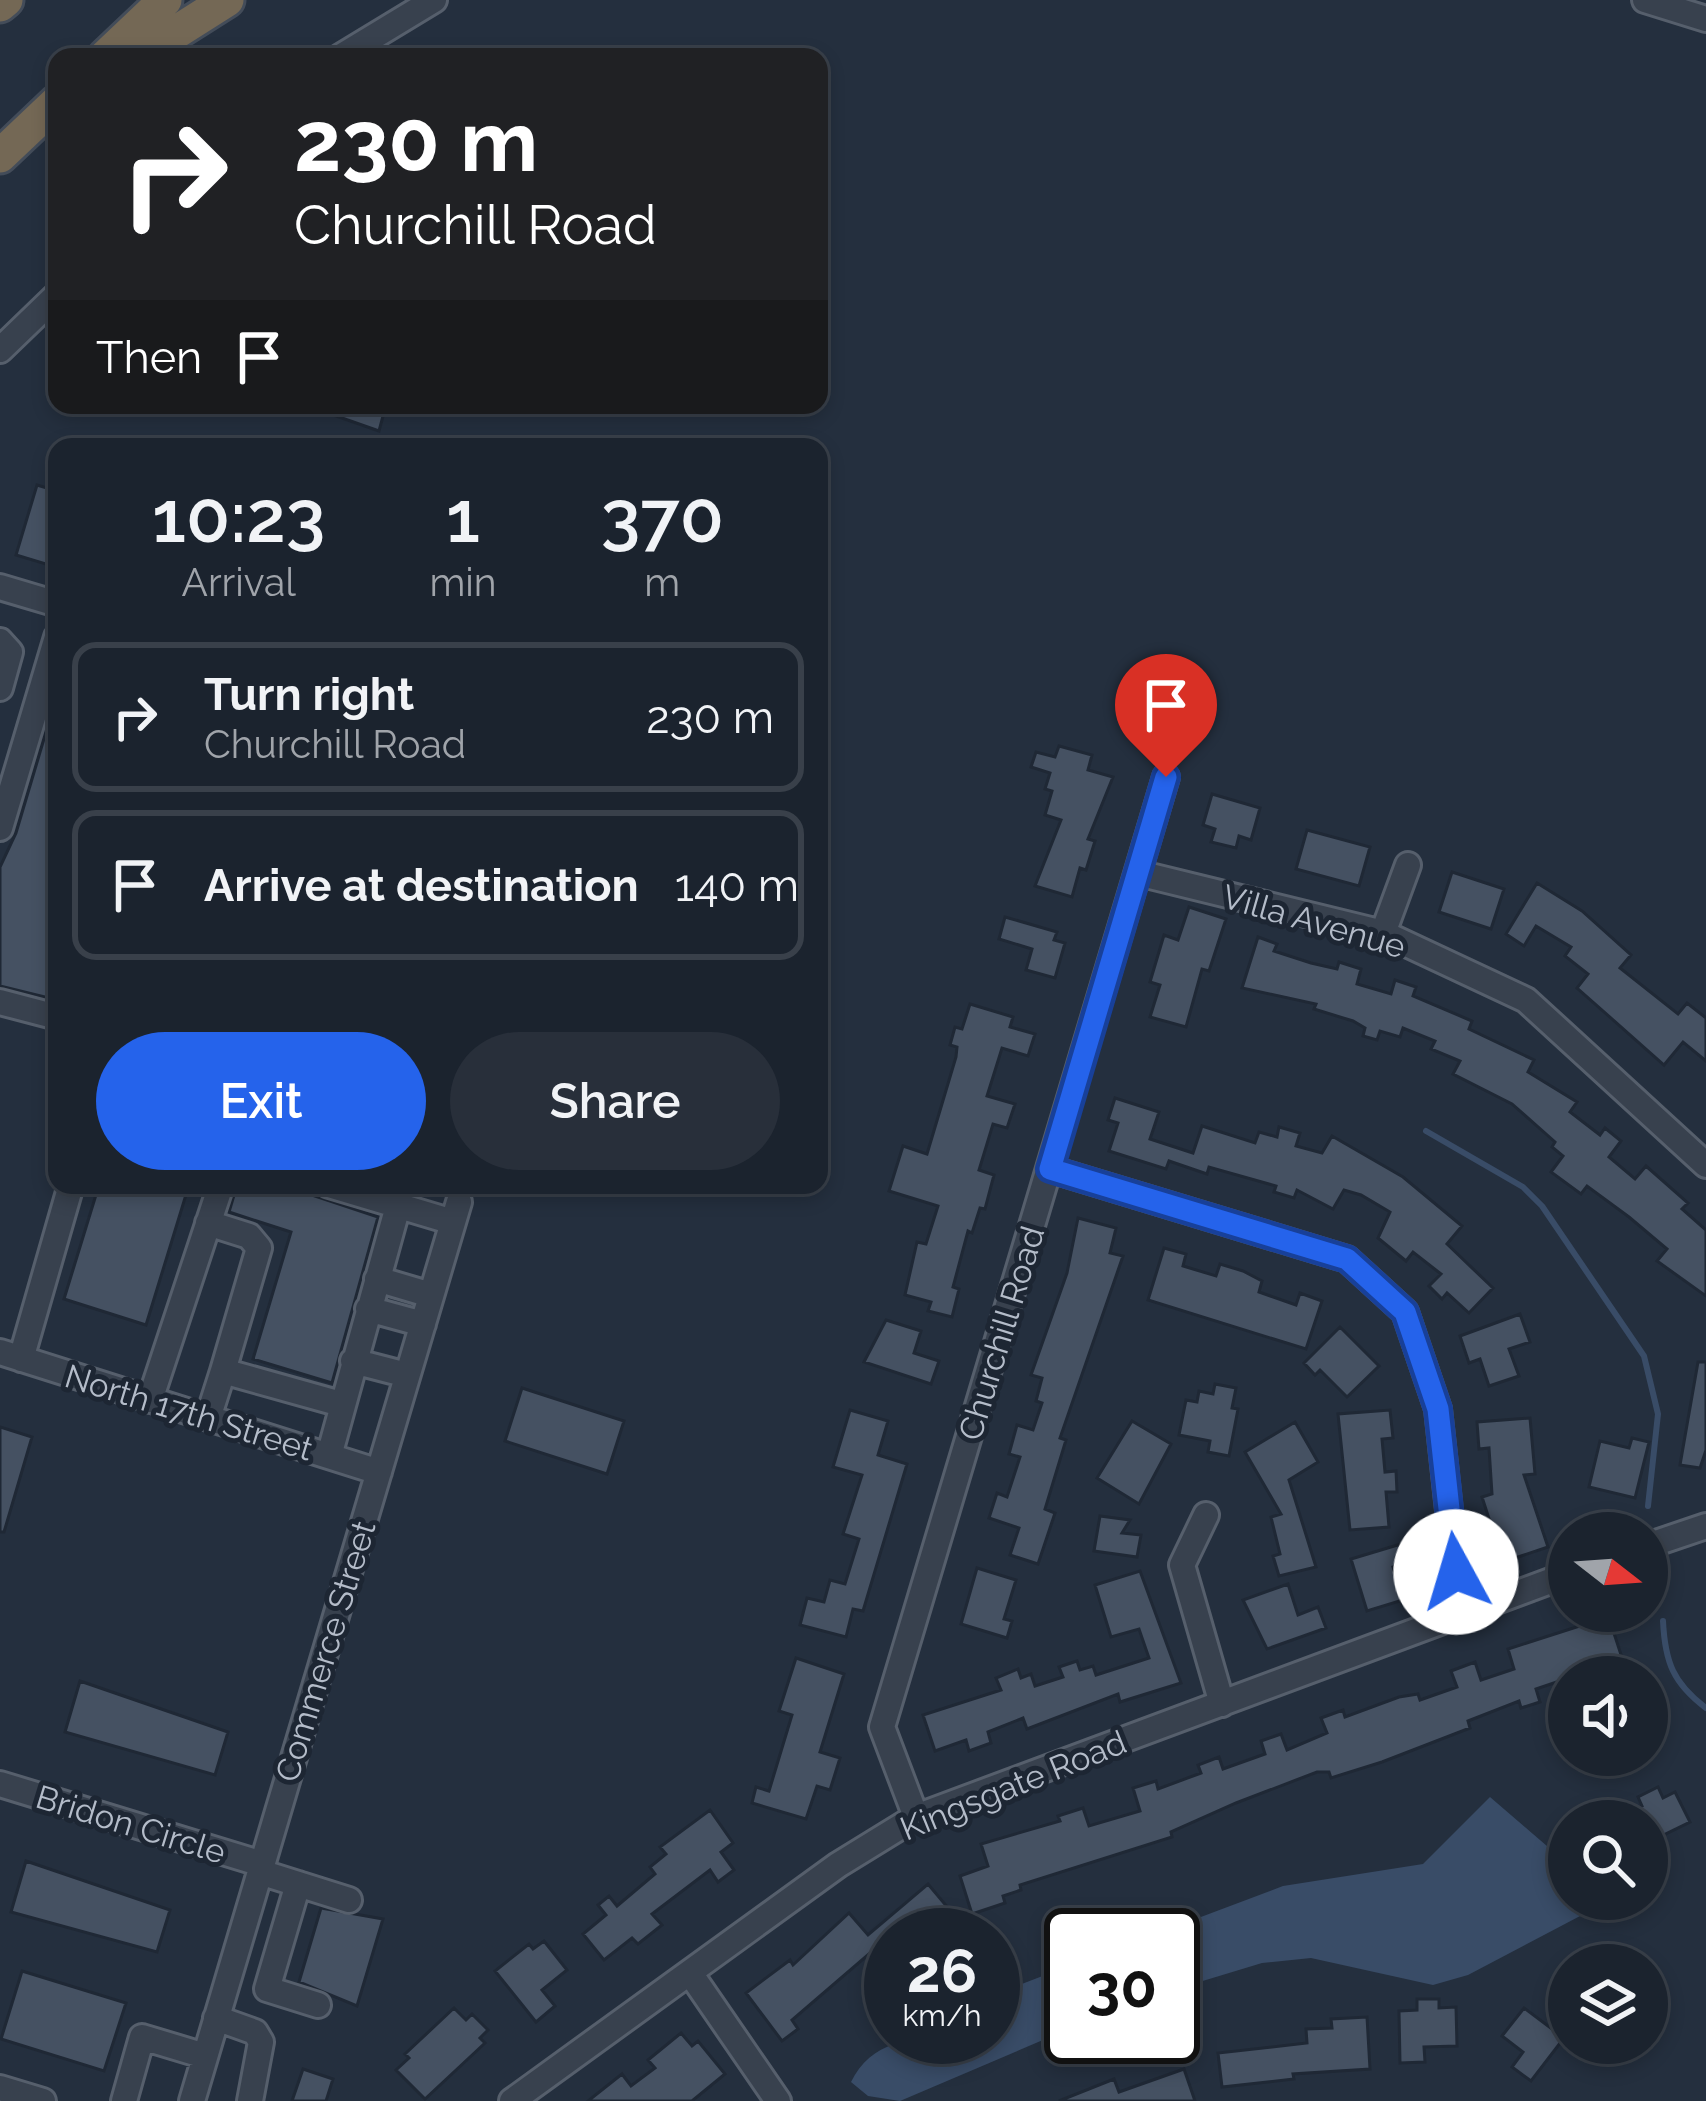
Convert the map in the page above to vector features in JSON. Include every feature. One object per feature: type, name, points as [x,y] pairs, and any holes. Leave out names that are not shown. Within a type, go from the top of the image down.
[{"type":"highway","points":[[114,48],[165,0]]},
{"type":"highway","points":[[151,48],[227,0]]},
{"type":"highway","points":[[0,156],[48,112]]},
{"type":"street","points":[[355,48],[434,0]]},
{"type":"street","points":[[1645,0],[1706,19]]},
{"type":"street","points":[[0,350],[48,304]]},
{"type":"street","points":[[0,587],[48,601]]},
{"type":"street","points":[[0,641],[10,652],[0,688]]},
{"type":"street","points":[[0,828],[48,667]]},
{"type":"street","name":"Churchill Road","points":[[916,1817],[882,1727],[1166,777]]},
{"type":"street","points":[[1384,933],[1408,866]]},
{"type":"street","name":"Villa Avenue","points":[[1138,873],[1384,933],[1526,1000],[1706,1165]]},
{"type":"street","points":[[0,1002],[48,1015]]},
{"type":"street","points":[[1050,1169],[1347,1259],[1405,1312],[1438,1409],[1460,1612]]},
{"type":"street","points":[[10,1356],[68,1194]]},
{"type":"street","points":[[149,1400],[218,1194]]},
{"type":"street","points":[[329,1456],[398,1206],[359,1194]]},
{"type":"street","name":"Commerce Street","points":[[192,2101],[456,1212],[398,1206]]},
{"type":"street","points":[[208,1223],[249,1236],[259,1248],[208,1418]]},
{"type":"street","points":[[377,1279],[431,1294]]},
{"type":"street","points":[[368,1309],[423,1324]]},
{"type":"street","name":"North 17th Street","points":[[10,1356],[379,1472]]},
{"type":"street","points":[[353,1361],[407,1376]]},
{"type":"street","points":[[223,1371],[341,1404]]},
{"type":"street","points":[[1206,1515],[1182,1565],[1222,1704]]},
{"type":"street","points":[[1668,1539],[1706,1526]]},
{"type":"street","name":"Kingsgate Road","points":[[512,2101],[838,1865],[916,1817],[1548,1581]]},
{"type":"street","name":"Bridon Circle","points":[[0,1784],[349,1900]]},
{"type":"street","points":[[298,1884],[266,1989],[318,2005]]},
{"type":"street","points":[[690,1973],[778,2101]]},
{"type":"street","points":[[216,2018],[255,2032],[261,2042],[250,2101]]},
{"type":"street","points":[[124,2101],[142,2036],[205,2056]]},
{"type":"street","points":[[0,2088],[43,2101]]},
{"type":"water","points":[[1490,1797],[1548,1847],[1548,1920],[1572,1920],[1468,1975],[1433,1985],[1311,1958],[1262,1963],[1200,1982],[1200,1917],[1283,1886],[1423,1864]]},
{"type":"water","points":[[1044,1975],[1044,2040],[1020,2050],[1020,1985]]},
{"type":"water","points":[[987,2064],[900,2101],[868,2096],[851,2082],[862,2065]]},
{"type":"building","points":[[331,414],[384,414],[379,431]]},
{"type":"building","points":[[37,485],[48,488],[48,565],[16,555]]},
{"type":"building","points":[[48,725],[48,998],[0,986],[0,867],[16,833]]},
{"type":"building","points":[[1059,746],[1092,755],[1088,770],[1113,777],[1088,839],[1095,841],[1086,870],[1080,868],[1072,897],[1035,886],[1061,820],[1045,815],[1052,791],[1045,789],[1050,773],[1031,767],[1036,752],[1055,757]]},
{"type":"building","points":[[1212,794],[1260,808],[1251,840],[1239,836],[1236,848],[1211,842],[1215,829],[1203,825]]},
{"type":"building","points":[[1307,830],[1370,847],[1359,886],[1296,869]]},
{"type":"building","points":[[1452,872],[1504,889],[1491,929],[1439,912]]},
{"type":"building","points":[[1537,883],[1582,911],[1631,955],[1620,968],[1678,1014],[1687,1003],[1706,1018],[1706,1061],[1683,1042],[1664,1065],[1577,988],[1588,974],[1565,956],[1571,947],[1536,926],[1524,946],[1506,934]]},
{"type":"building","points":[[1189,907],[1226,919],[1209,971],[1202,969],[1186,1027],[1150,1017],[1160,985],[1150,982],[1164,935],[1178,940]]},
{"type":"building","points":[[1005,917],[1057,932],[1054,940],[1065,943],[1055,978],[1026,970],[1032,949],[999,939]]},
{"type":"building","points":[[1258,937],[1277,944],[1274,951],[1311,963],[1337,969],[1339,962],[1361,969],[1357,984],[1391,994],[1395,980],[1416,987],[1413,996],[1472,1021],[1469,1029],[1534,1060],[1528,1072],[1577,1102],[1570,1112],[1600,1135],[1605,1128],[1621,1141],[1609,1157],[1635,1179],[1646,1166],[1688,1203],[1682,1209],[1706,1230],[1706,1296],[1657,1261],[1667,1249],[1629,1217],[1587,1186],[1581,1194],[1551,1172],[1563,1156],[1552,1147],[1555,1142],[1512,1104],[1453,1074],[1460,1061],[1431,1049],[1435,1041],[1403,1028],[1400,1037],[1380,1031],[1377,1040],[1363,1036],[1365,1028],[1353,1021],[1314,1009],[1316,1004],[1242,988]]},
{"type":"building","points":[[970,1004],[1013,1017],[1010,1027],[1035,1034],[1028,1056],[1002,1048],[987,1096],[1015,1104],[1007,1128],[993,1124],[979,1170],[994,1175],[985,1209],[980,1208],[972,1233],[968,1231],[953,1287],[959,1289],[952,1317],[928,1311],[931,1302],[905,1295],[917,1242],[926,1244],[938,1206],[889,1191],[903,1146],[927,1154],[956,1057],[957,1047],[950,1045],[955,1027],[962,1029]]},
{"type":"building","points":[[1115,1098],[1159,1112],[1150,1139],[1193,1153],[1202,1126],[1255,1143],[1259,1132],[1277,1137],[1279,1127],[1300,1133],[1296,1146],[1322,1153],[1332,1136],[1403,1177],[1462,1226],[1447,1244],[1493,1288],[1469,1313],[1447,1293],[1442,1299],[1429,1286],[1441,1274],[1413,1252],[1406,1261],[1378,1238],[1390,1212],[1361,1195],[1344,1190],[1333,1209],[1297,1190],[1294,1198],[1274,1192],[1276,1186],[1209,1167],[1207,1174],[1169,1161],[1166,1169],[1109,1151],[1118,1123],[1108,1120]]},
{"type":"building","points":[[96,1194],[186,1194],[146,1325],[64,1299]]},
{"type":"building","points":[[234,1194],[309,1194],[378,1217],[332,1383],[253,1359],[291,1232],[229,1212]]},
{"type":"building","points":[[1078,1218],[1116,1228],[1110,1253],[1123,1256],[1060,1438],[1066,1440],[1045,1509],[1055,1513],[1038,1564],[1010,1555],[1019,1528],[989,1518],[997,1493],[1007,1497],[1020,1457],[1009,1454],[1017,1425],[1033,1430],[1042,1403],[1036,1401],[1042,1378],[1031,1375],[1067,1273]]},
{"type":"building","points":[[1164,1248],[1186,1254],[1183,1266],[1216,1276],[1220,1264],[1243,1271],[1262,1281],[1259,1292],[1296,1305],[1300,1293],[1322,1301],[1306,1349],[1148,1300]]},
{"type":"building","points":[[1520,1314],[1530,1342],[1509,1349],[1519,1376],[1489,1386],[1480,1359],[1469,1363],[1460,1336]]},
{"type":"building","points":[[886,1320],[921,1331],[914,1353],[939,1361],[931,1384],[864,1362]]},
{"type":"building","points":[[1340,1327],[1379,1366],[1347,1397],[1320,1370],[1315,1375],[1304,1363]]},
{"type":"building","points":[[1698,1362],[1706,1362],[1706,1450],[1700,1468],[1680,1465]]},
{"type":"building","points":[[1215,1384],[1236,1388],[1232,1408],[1238,1409],[1229,1456],[1208,1452],[1210,1441],[1179,1435],[1186,1400],[1197,1402],[1199,1391],[1213,1394]]},
{"type":"building","points":[[522,1388],[624,1421],[607,1474],[505,1441]]},
{"type":"building","points":[[850,1410],[888,1421],[878,1455],[907,1464],[863,1611],[853,1609],[846,1637],[800,1625],[807,1598],[824,1602],[830,1580],[845,1584],[859,1539],[843,1534],[862,1475],[833,1467]]},
{"type":"building","points":[[1390,1410],[1393,1438],[1382,1439],[1385,1472],[1396,1471],[1397,1492],[1386,1492],[1389,1527],[1350,1530],[1338,1414]]},
{"type":"building","points":[[1530,1418],[1535,1474],[1524,1475],[1548,1547],[1503,1562],[1482,1497],[1492,1494],[1489,1448],[1479,1449],[1477,1422]]},
{"type":"building","points":[[1132,1421],[1171,1444],[1139,1504],[1097,1478]]},
{"type":"building","points":[[1295,1422],[1318,1462],[1289,1480],[1316,1567],[1279,1576],[1273,1556],[1280,1554],[1271,1517],[1281,1514],[1245,1452]]},
{"type":"building","points":[[0,1427],[32,1437],[4,1532],[0,1532]]},
{"type":"building","points":[[1632,1438],[1649,1442],[1635,1498],[1589,1487],[1600,1441],[1629,1448]]},
{"type":"building","points":[[1100,1516],[1130,1520],[1122,1533],[1141,1535],[1137,1557],[1094,1551]]},
{"type":"building","points":[[1401,1544],[1406,1563],[1393,1567],[1403,1600],[1367,1611],[1351,1559]]},
{"type":"building","points":[[977,1568],[1016,1580],[1004,1619],[1012,1621],[1007,1638],[961,1624]]},
{"type":"building","points":[[1140,1571],[1181,1683],[1120,1702],[1118,1694],[1027,1729],[1023,1718],[988,1732],[991,1743],[969,1751],[966,1740],[935,1751],[923,1715],[1001,1690],[996,1678],[1018,1669],[1021,1678],[1031,1674],[1035,1686],[1063,1677],[1059,1667],[1077,1661],[1080,1670],[1093,1666],[1096,1675],[1149,1658],[1139,1629],[1111,1637],[1095,1585]]},
{"type":"building","points":[[1288,1584],[1298,1615],[1318,1607],[1326,1628],[1267,1649],[1243,1600]]},
{"type":"building","points":[[1561,1632],[1614,1632],[1621,1656],[1548,1656],[1548,1685],[1536,1689],[1540,1702],[1521,1708],[1519,1701],[1468,1721],[1470,1728],[1382,1762],[1331,1778],[1329,1772],[1317,1772],[1171,1832],[1172,1837],[1020,1885],[1021,1890],[1003,1896],[1005,1903],[970,1908],[960,1876],[988,1866],[981,1844],[1060,1821],[1058,1816],[1083,1808],[1089,1826],[1140,1811],[1133,1788],[1156,1781],[1158,1789],[1201,1773],[1198,1765],[1219,1757],[1223,1769],[1265,1754],[1261,1741],[1281,1734],[1287,1750],[1327,1733],[1321,1718],[1343,1710],[1345,1717],[1399,1697],[1418,1694],[1420,1700],[1457,1687],[1451,1671],[1475,1662],[1481,1680],[1514,1669],[1508,1649]]},
{"type":"building","points":[[796,1658],[844,1674],[820,1752],[840,1758],[830,1790],[817,1786],[806,1819],[752,1803],[756,1787],[769,1791],[792,1715],[779,1711]]},
{"type":"building","points":[[80,1681],[228,1732],[215,1775],[65,1732]]},
{"type":"building","points":[[1658,1787],[1663,1798],[1675,1792],[1690,1822],[1668,1833],[1668,1800],[1638,1797]]},
{"type":"building","points":[[710,1810],[733,1843],[721,1852],[734,1870],[718,1882],[710,1870],[652,1914],[662,1925],[638,1944],[632,1938],[604,1960],[583,1934],[606,1915],[598,1905],[609,1896],[617,1906],[655,1874],[650,1867],[666,1854],[660,1847]]},
{"type":"building","points":[[26,1861],[170,1910],[157,1952],[11,1912]]},
{"type":"building","points":[[928,1884],[948,1908],[900,1908]]},
{"type":"building","points":[[321,1908],[383,1919],[357,2006],[299,1982]]},
{"type":"building","points":[[849,1913],[864,1930],[864,1958],[792,2020],[798,2029],[782,2041],[746,1993],[790,1960],[793,1965]]},
{"type":"building","points":[[544,1941],[567,1970],[542,1990],[555,2006],[536,2022],[495,1971],[529,1944],[533,1949]]},
{"type":"building","points":[[22,1971],[126,2003],[104,2071],[1,2039]]},
{"type":"building","points":[[1417,1999],[1439,1999],[1439,2008],[1456,2007],[1457,2046],[1424,2047],[1425,2062],[1400,2063],[1399,2011],[1417,2010]]},
{"type":"building","points":[[454,2008],[466,2020],[472,2014],[488,2030],[480,2038],[485,2043],[425,2099],[396,2070],[409,2058],[405,2054]]},
{"type":"building","points":[[1524,2008],[1548,2026],[1548,2059],[1531,2081],[1512,2067],[1523,2052],[1502,2036]]},
{"type":"building","points":[[1367,2017],[1370,2069],[1293,2074],[1294,2079],[1222,2087],[1218,2053],[1307,2043],[1306,2029],[1332,2028],[1331,2019]]},
{"type":"building","points":[[681,2033],[692,2046],[698,2041],[725,2074],[692,2101],[588,2101],[622,2074],[631,2086],[655,2068],[648,2060]]},
{"type":"building","points":[[303,2069],[333,2079],[326,2101],[292,2101]]},
{"type":"building","points":[[1184,2069],[1195,2101],[1059,2101],[1114,2079],[1119,2092]]},
{"type":"waterway","points":[[1426,1131],[1523,1187],[1542,1206],[1644,1356],[1658,1414],[1648,1506]]},
{"type":"waterway","points":[[1664,1632],[1673,1670],[1706,1708]]},
{"type":"route","points":[[1166,777],[1050,1169],[1347,1259],[1405,1312],[1438,1409],[1456,1572]]}]
